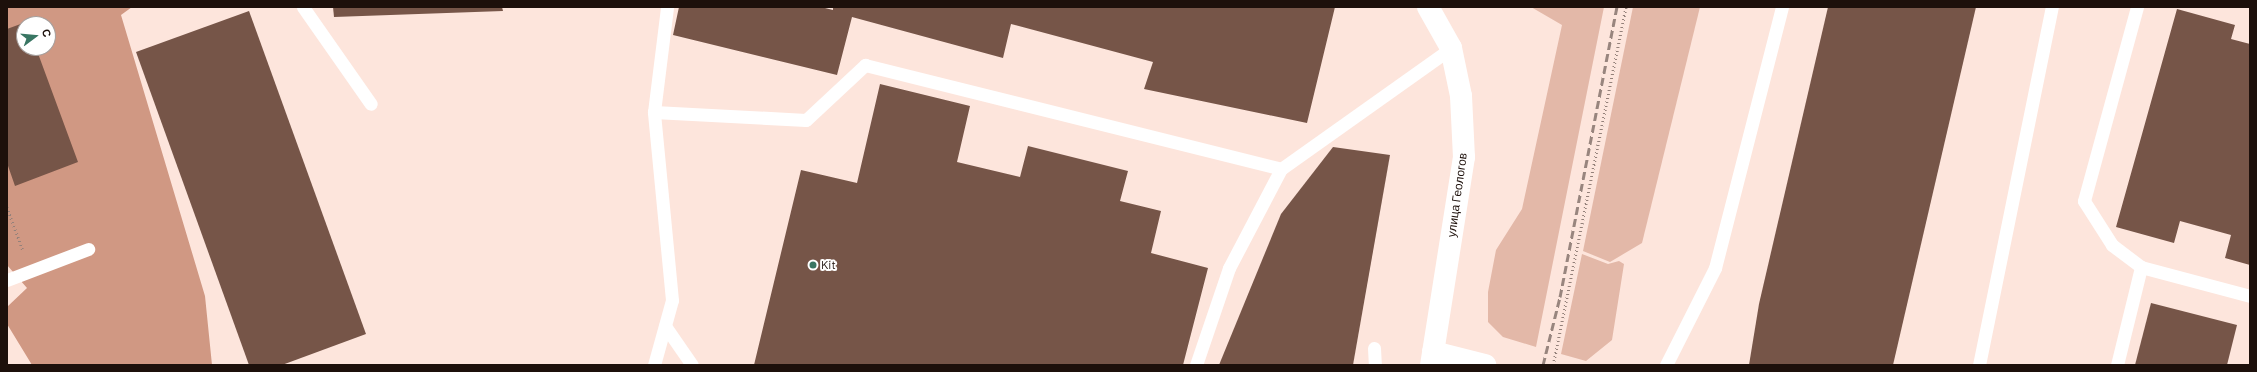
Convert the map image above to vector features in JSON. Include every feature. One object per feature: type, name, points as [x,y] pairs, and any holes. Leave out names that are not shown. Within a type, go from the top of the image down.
[{"type":"street","name":"улица Геологов","points":[[1428,7],[1451,48],[1461,96],[1464,157],[1432,358]]},
{"type":"street","points":[[1432,358],[1485,365]]},
{"type":"lane","points":[[303,7],[371,104]]},
{"type":"lane","points":[[654,365],[672,300],[654,112],[667,7]]},
{"type":"lane","points":[[1666,365],[1715,268],[1782,7]]},
{"type":"lane","points":[[1979,365],[2052,7]]},
{"type":"lane","points":[[2137,7],[2084,201],[2112,245],[2141,267],[2250,296]]},
{"type":"lane","points":[[1196,365],[1229,268],[1281,169],[1451,48]]},
{"type":"lane","points":[[654,112],[806,120],[865,65],[1281,169]]},
{"type":"lane","points":[[7,280],[88,249]]},
{"type":"lane","points":[[2117,365],[2141,267]]},
{"type":"lane","points":[[665,326],[692,365]]},
{"type":"lane","points":[[1374,348],[1375,365]]},
{"type":"path","points":[[1554,365],[1626,7]]},
{"type":"path","points":[[7,207],[30,271]]},
{"type":"shaded area","points":[[7,7],[132,7],[121,15],[205,296],[212,365],[32,365],[7,324],[7,307],[27,288],[7,265]]},
{"type":"shaded area","points":[[1531,7],[1604,7],[1536,347],[1503,337],[1488,322],[1488,292],[1496,250],[1522,209],[1562,25]]},
{"type":"shaded area","points":[[1633,7],[1700,7],[1642,243],[1610,262],[1583,251]]},
{"type":"shaded area","points":[[1582,254],[1608,264],[1619,261],[1624,264],[1612,340],[1586,361],[1561,354]]},
{"type":"building","points":[[333,7],[502,7],[503,11],[334,17]]},
{"type":"building","points":[[679,7],[821,7],[833,10],[833,7],[1335,7],[1307,123],[1144,89],[1153,62],[1011,24],[1003,58],[852,17],[837,75],[673,35]]},
{"type":"building","points":[[1828,7],[1976,7],[1893,365],[1749,365],[1759,304]]},
{"type":"building","points":[[2177,9],[2235,25],[2231,39],[2250,44],[2250,265],[2225,258],[2231,235],[2180,221],[2174,243],[2116,227]]},
{"type":"building","points":[[249,11],[366,334],[282,365],[249,365],[136,52]]},
{"type":"building","points":[[16,26],[16,56],[39,56],[78,162],[15,186],[7,163],[7,29]]},
{"type":"building","points":[[880,84],[970,106],[957,162],[1020,177],[1028,146],[1128,171],[1120,201],[1161,211],[1151,253],[1208,268],[1183,365],[754,365],[801,170],[857,183]]},
{"type":"building","points":[[1333,147],[1390,155],[1353,365],[1219,365],[1281,214]]},
{"type":"building","points":[[2151,303],[2237,325],[2227,365],[2135,365]]},
{"type":"railway","points":[[1543,365],[1560,297],[1617,7]]},
{"type":"place","name":"Kit","points":[[813,265]]}]
